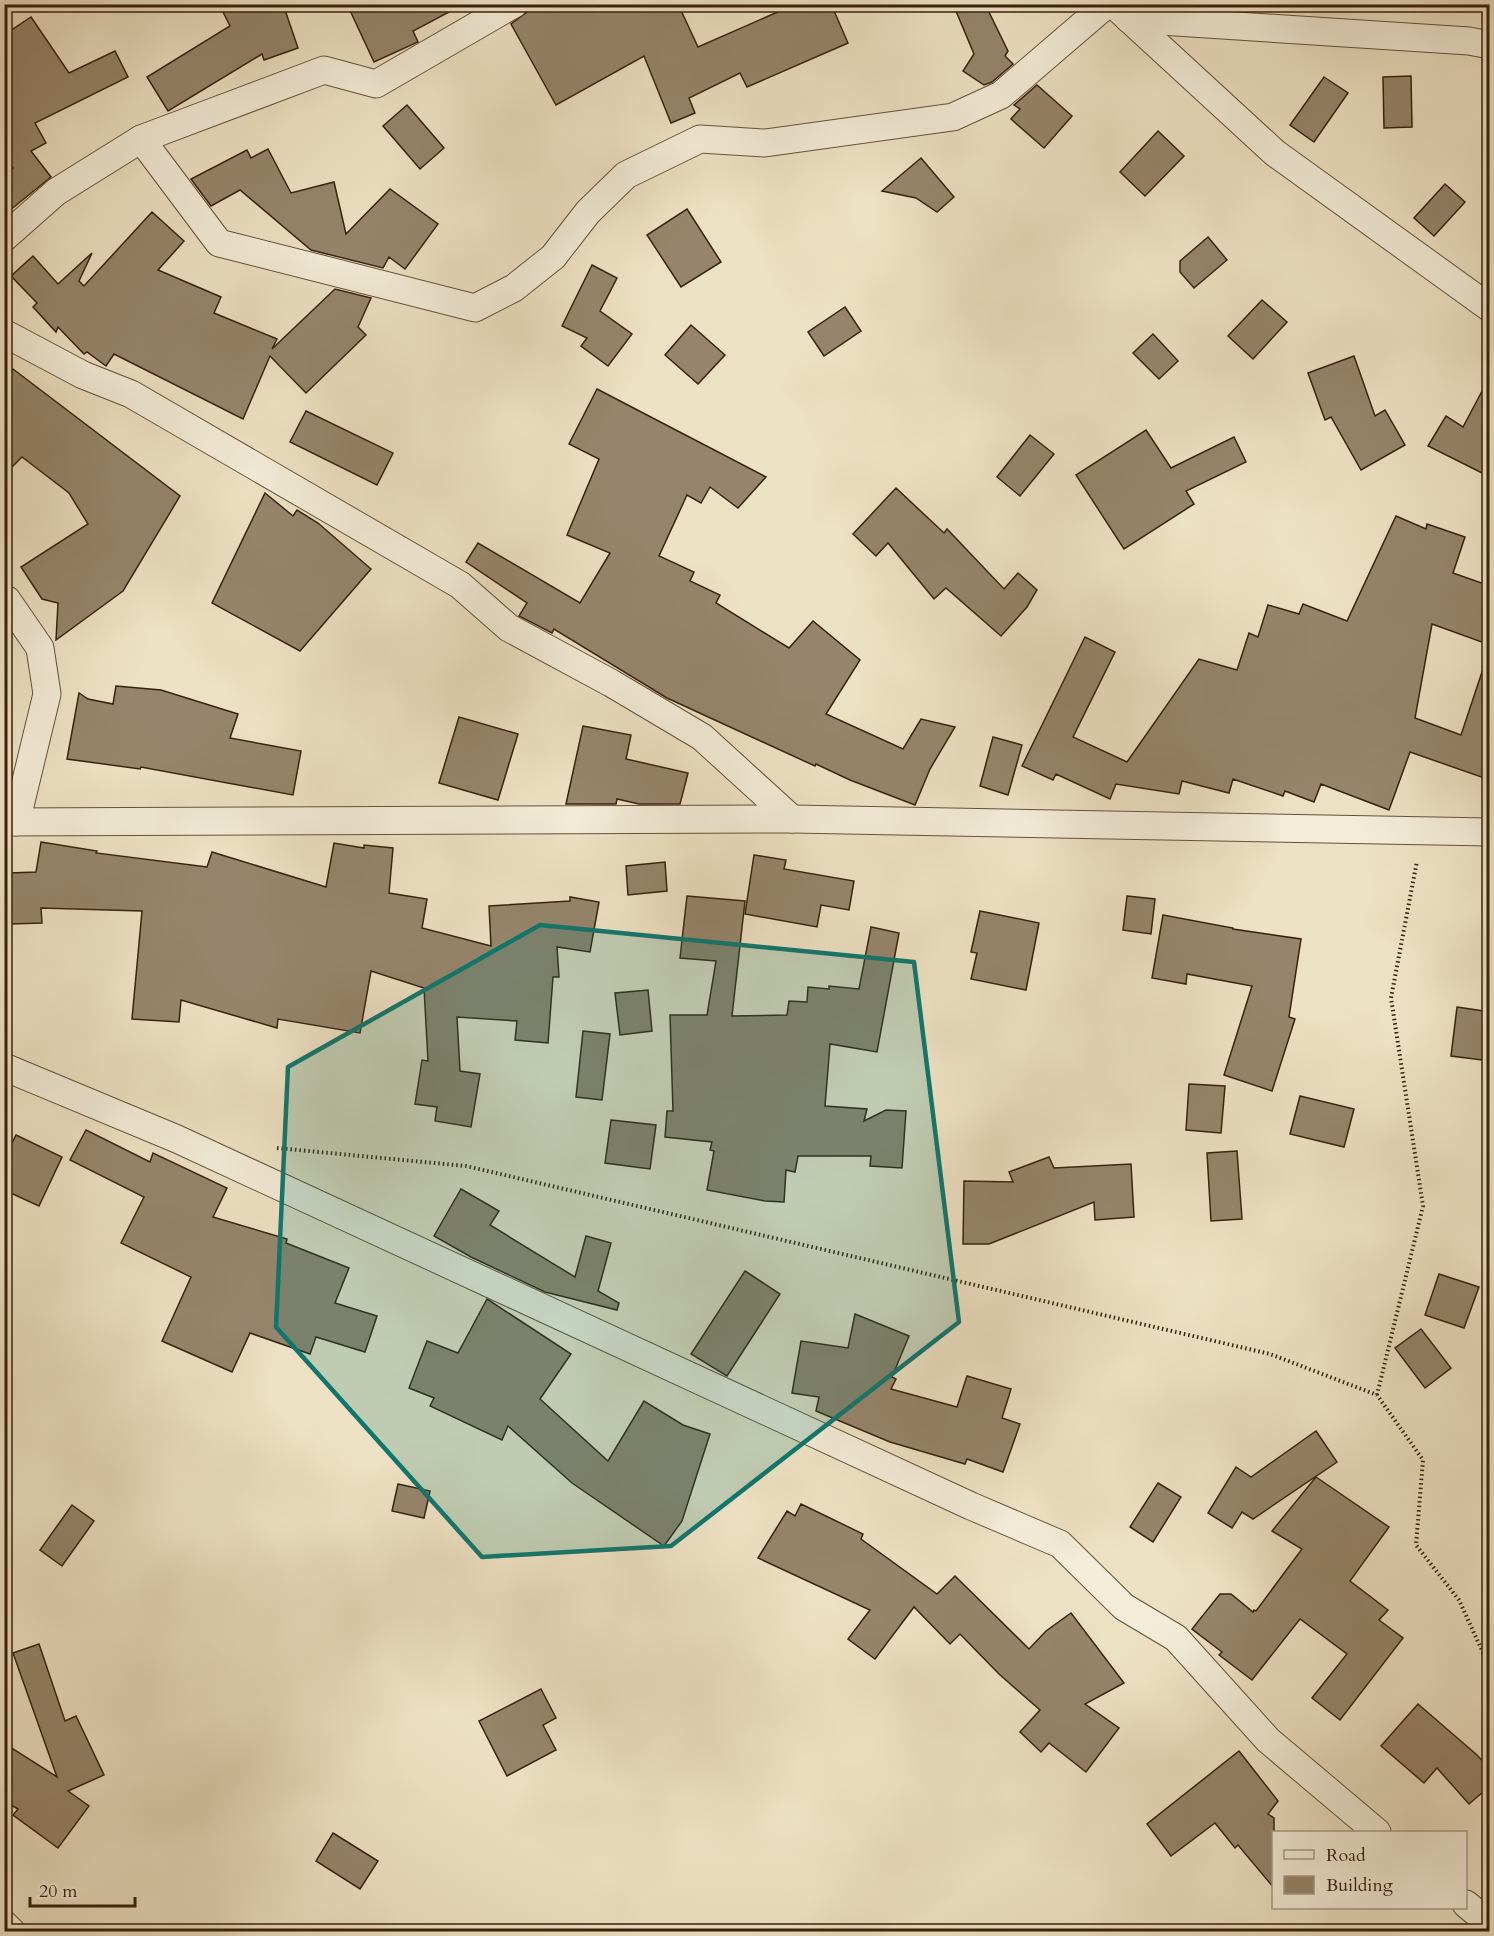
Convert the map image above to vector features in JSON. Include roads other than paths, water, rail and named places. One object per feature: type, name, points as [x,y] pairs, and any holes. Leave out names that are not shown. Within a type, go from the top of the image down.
[{"type":"street","points":[[4,238],[56,192],[141,139],[324,70],[376,84],[514,4]]},
{"type":"street","points":[[141,139],[219,243],[475,308],[514,288],[553,257],[588,212],[626,175],[700,139],[765,143],[953,117],[1001,95],[1107,4]]},
{"type":"street","points":[[1121,12],[1469,41],[1490,45]]},
{"type":"street","points":[[1121,12],[1275,153],[1490,308]]},
{"type":"street","points":[[4,333],[83,375],[131,394],[460,585],[509,628],[611,683],[702,737],[792,819]]},
{"type":"street","points":[[4,600],[40,648],[47,694],[10,822],[792,819],[1490,832]]},
{"type":"street","points":[[4,1067],[177,1139],[960,1501],[1060,1544],[1124,1607],[1176,1638],[1268,1740],[1375,1831]]},
{"type":"street","points":[[1467,1905],[1490,1924]]},
{"type":"street","points":[[4,1924],[12,1932]]}]
